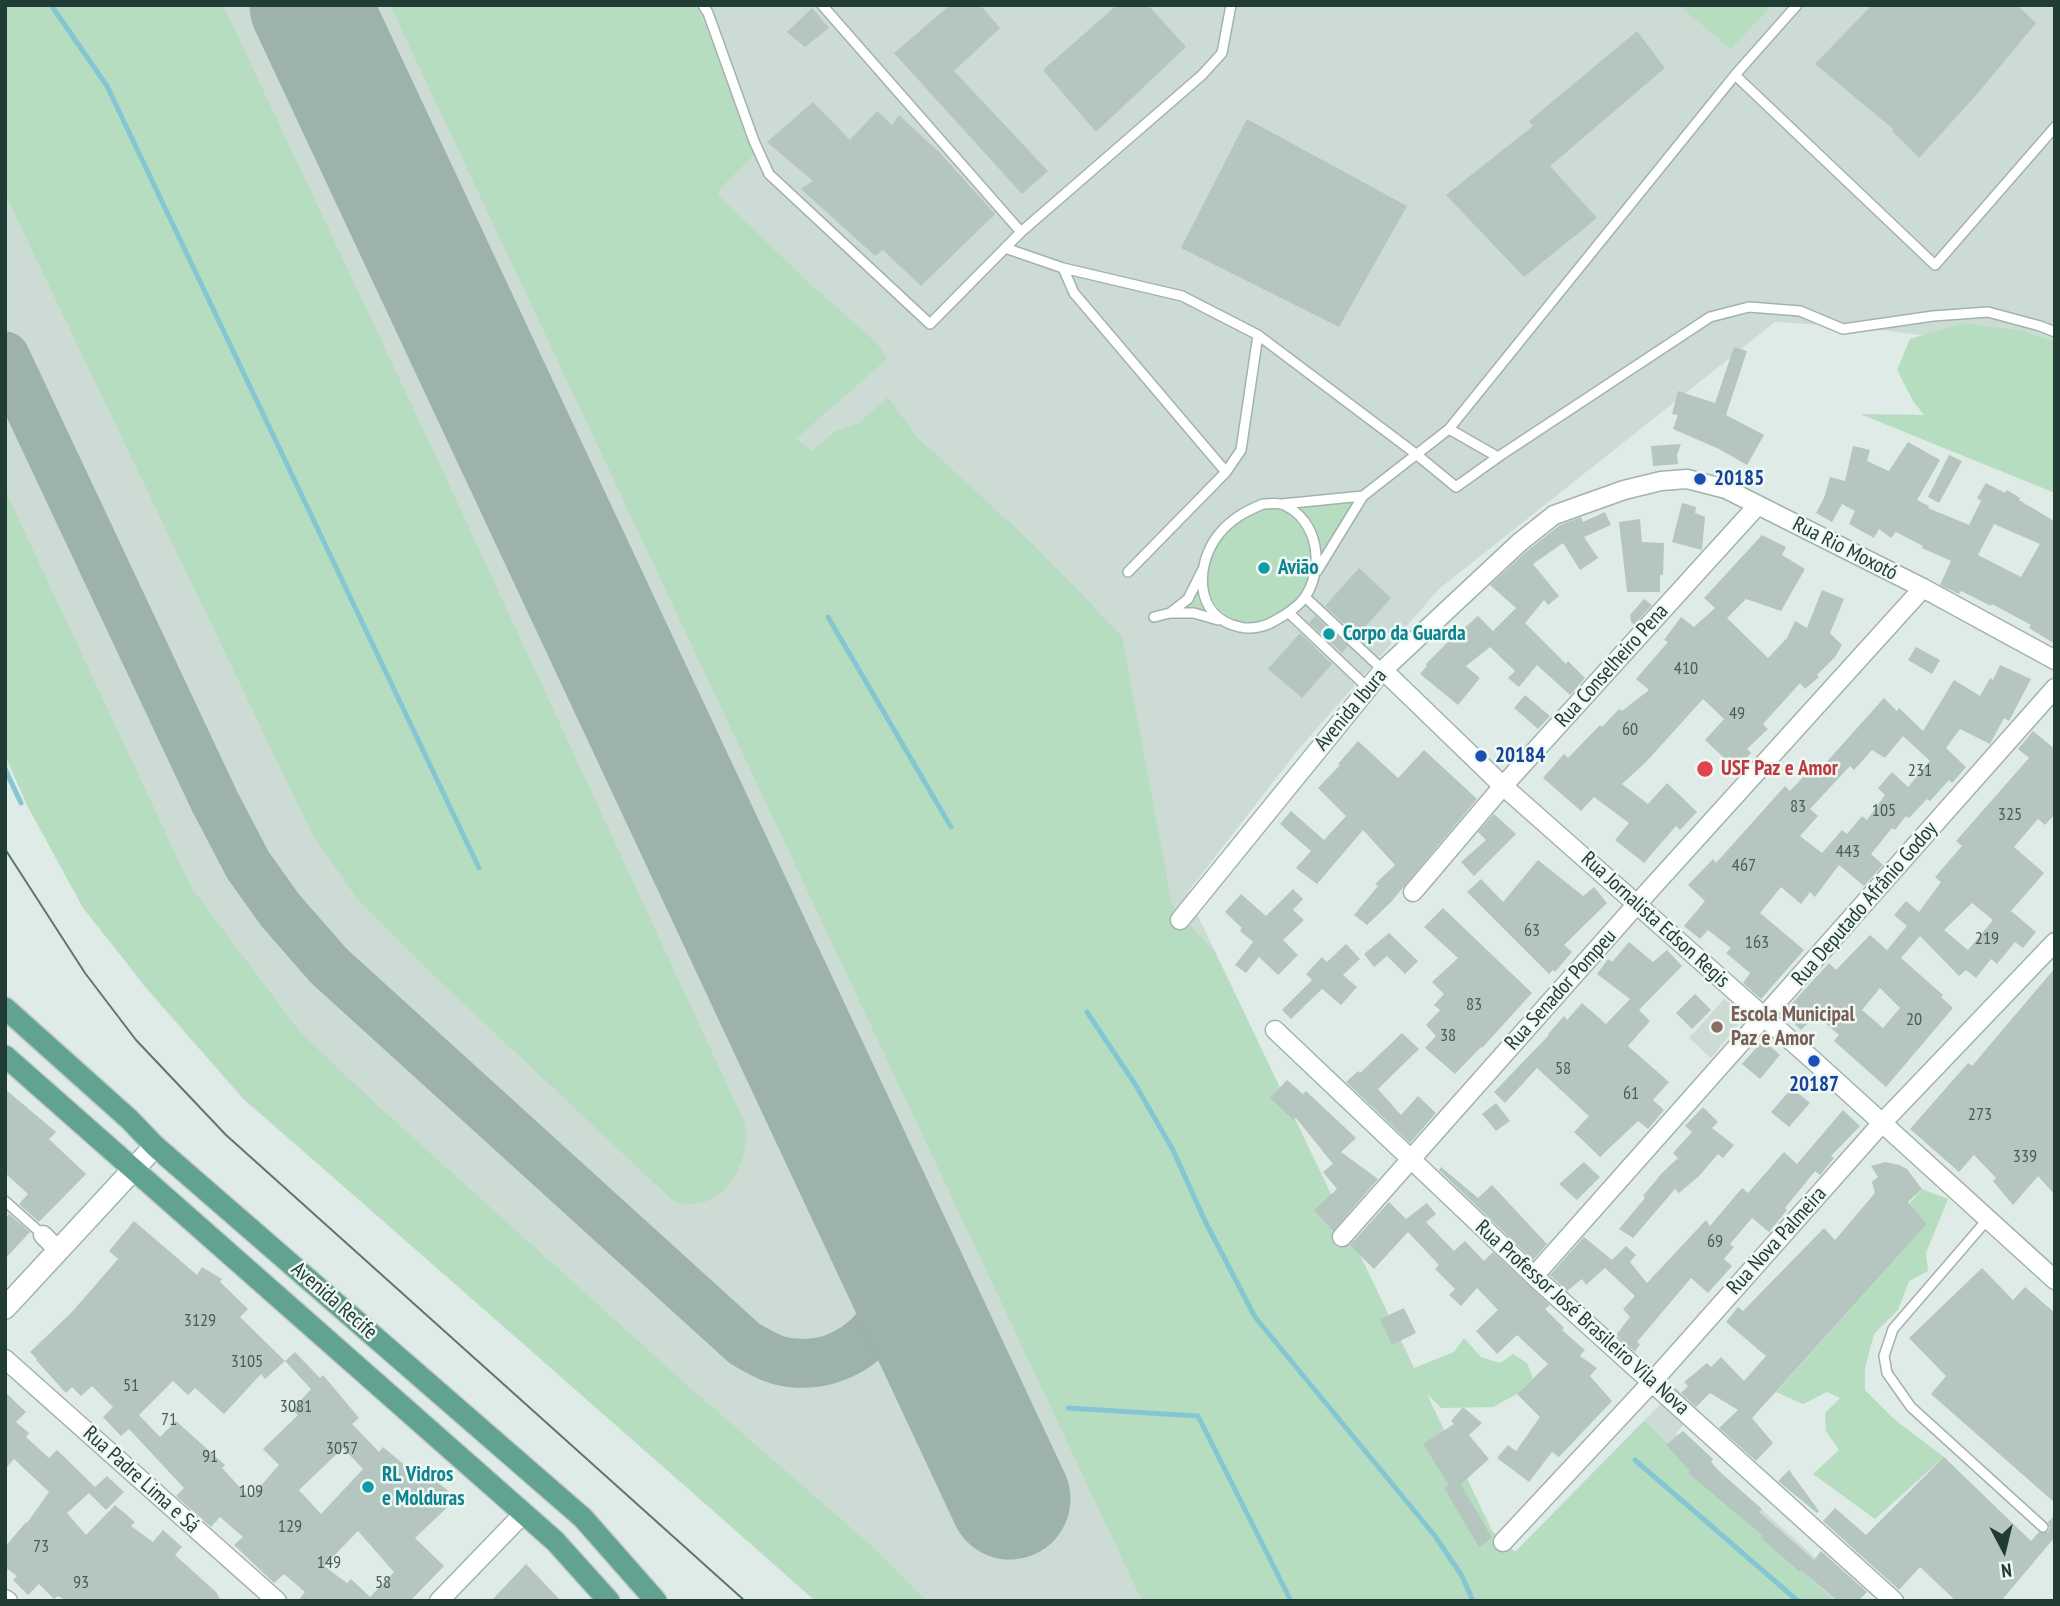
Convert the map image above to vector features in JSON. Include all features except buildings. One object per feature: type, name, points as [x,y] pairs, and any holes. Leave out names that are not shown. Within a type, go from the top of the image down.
[{"type":"main road","name":"Avenida Recife","points":[[5,1008],[129,1119],[155,1146],[583,1518],[656,1601]]},
{"type":"main road","name":"Avenida Recife","points":[[5,1056],[555,1541],[609,1601]]},
{"type":"main road","points":[[5,1308],[51,1242],[155,1146]]},
{"type":"street","name":"Rua Rio Moxotó","points":[[1624,490],[1661,481],[1686,479],[1726,489],[1923,588],[2055,660]]},
{"type":"street","name":"Avenida Ibura","points":[[1180,920],[1383,670],[1520,542],[1554,515],[1624,490]]},
{"type":"street","name":"Rua Conselheiro Pena","points":[[1413,891],[1503,786],[1758,505]]},
{"type":"street","name":"Rua Senador Pompeu","points":[[1342,1237],[1637,904],[1923,588]]},
{"type":"street","name":"Rua Jornalista Edson Regis","points":[[1383,670],[1503,786],[1765,1017],[2055,1280]]},
{"type":"street","name":"Rua Deputado Afrânio Godoy","points":[[1534,1276],[2055,688]]},
{"type":"street","name":"Rua Nova Palmeira","points":[[1503,1542],[1653,1381],[1882,1123],[2055,942]]},
{"type":"street","name":"Rua Professor José Brasileiro Vila Nova","points":[[1275,1030],[1534,1276],[1894,1601]]},
{"type":"street","name":"Rua Padre Lima e Sá","points":[[5,1359],[277,1601]]},
{"type":"street","points":[[439,1601],[523,1514]]},
{"type":"lane","points":[[703,5],[769,174],[930,324],[1021,232],[1202,75],[1222,53],[1231,5]]},
{"type":"lane","points":[[822,5],[1021,232]]},
{"type":"lane","points":[[1154,617],[1170,613],[1194,613],[1241,628],[1272,623],[1289,613],[1305,597],[1316,573],[1363,496],[1449,429],[1735,75],[1797,5]]},
{"type":"lane","points":[[1735,75],[1935,265],[2055,127]]},
{"type":"lane","points":[[1006,248],[1063,268],[1182,296],[1258,335],[1456,487],[1710,317],[1749,307],[1800,311],[1843,329],[1933,316],[1989,312],[2055,332]]},
{"type":"lane","points":[[1063,268],[1074,293],[1226,472]]},
{"type":"lane","points":[[1128,572],[1226,472],[1241,450],[1258,335]]},
{"type":"lane","points":[[1449,429],[1498,457]]},
{"type":"lane","points":[[1170,613],[1188,599],[1209,548],[1220,532],[1241,513],[1262,504],[1363,496]]},
{"type":"lane","points":[[1282,504],[1304,518],[1311,532],[1316,551],[1316,573]]},
{"type":"lane","points":[[1202,569],[1204,601],[1218,620]]},
{"type":"lane","points":[[1305,597],[1383,670]]},
{"type":"lane","points":[[1289,613],[1368,688]]},
{"type":"lane","points":[[5,1201],[51,1242]]},
{"type":"lane","points":[[1987,1220],[1893,1329],[1884,1356],[1886,1374],[1911,1407],[2043,1527]]},
{"type":"shaded area","points":[[5,5],[2055,5],[2055,353],[1859,327],[1775,322],[1439,589],[1298,750],[1187,893],[1492,1531],[1515,1552],[1676,1388],[1698,1409],[1676,1433],[1864,1601],[815,1601],[520,1339],[244,1100],[144,986],[84,907],[28,807],[5,756]]},
{"type":"shaded area","name":"Escola Municipal Paz e Amor","points":[[1724,999],[1745,1016],[1711,1058],[1689,1038]]},
{"type":"green space","points":[[5,5],[223,5],[744,1121],[744,1153],[730,1183],[718,1195],[705,1202],[689,1204],[672,1200],[429,971],[358,900],[312,834],[5,194]]},
{"type":"green space","points":[[390,5],[696,5],[717,50],[755,154],[721,188],[718,195],[809,283],[877,343],[887,359],[796,439],[812,451],[834,432],[859,423],[888,397],[916,436],[1033,544],[1122,636],[1172,905],[1215,952],[1414,1368],[1454,1352],[1464,1338],[1481,1357],[1500,1363],[1513,1354],[1527,1363],[1533,1378],[1517,1394],[1493,1407],[1441,1408],[1427,1394],[1492,1531],[1515,1552],[1644,1421],[1834,1601],[1142,1601]]},
{"type":"green space","points":[[1678,5],[1772,5],[1731,49]]},
{"type":"green space","points":[[1964,323],[2023,331],[2055,342],[2055,493],[1860,414],[1924,415],[1913,401],[1897,370],[1910,339]]},
{"type":"green space","points":[[5,490],[191,887],[300,1032],[687,1385],[874,1548],[927,1601],[816,1601],[243,1098],[145,986],[83,908],[28,807],[5,754]]},
{"type":"green space","points":[[1363,496],[1305,597],[1258,627],[1170,613],[1188,599],[1220,532],[1263,504]]},
{"type":"green space","points":[[1922,1189],[1948,1199],[1926,1253],[1928,1271],[1909,1281],[1898,1310],[1874,1334],[1865,1368],[1865,1390],[1894,1419],[1944,1457],[1875,1519],[1813,1474],[1839,1450],[1826,1431],[1825,1413],[1840,1398],[1827,1392],[1803,1404],[1776,1392],[1927,1224],[1909,1204]]},
{"type":"waterway","points":[[51,5],[107,86],[479,868]]},
{"type":"waterway","points":[[828,617],[951,827]]},
{"type":"waterway","points":[[5,769],[21,803]]},
{"type":"waterway","points":[[1087,1012],[1135,1084],[1173,1150],[1205,1221],[1255,1317],[1435,1536],[1462,1576],[1473,1601]]},
{"type":"waterway","points":[[1068,1408],[1198,1416],[1291,1601]]},
{"type":"waterway","points":[[1635,1460],[1798,1601]]},
{"type":"taxiway","points":[[5,356],[215,802],[248,865],[280,910],[329,966],[745,1344],[763,1354],[788,1362],[812,1363],[844,1354],[871,1334],[889,1307],[895,1282],[892,1258],[883,1227]]},
{"type":"runway","points":[[310,5],[1010,1499]]},
{"type":"tram line","points":[[5,849],[85,973],[136,1040],[226,1135],[745,1601]]},
{"type":"place","name":"20185","points":[[1700,479]]},
{"type":"place","name":"Avião","points":[[1264,568]]},
{"type":"place","name":"Corpo da Guarda","points":[[1329,634]]},
{"type":"place","name":"20184","points":[[1481,756]]},
{"type":"place","name":"USF Paz e Amor","points":[[1705,769]]},
{"type":"place","name":"Escola Municipal Paz e Amor","points":[[1717,1027]]},
{"type":"place","name":"20187","points":[[1814,1061]]},
{"type":"place","name":"RL Vidros e Molduras","points":[[368,1487]]}]
